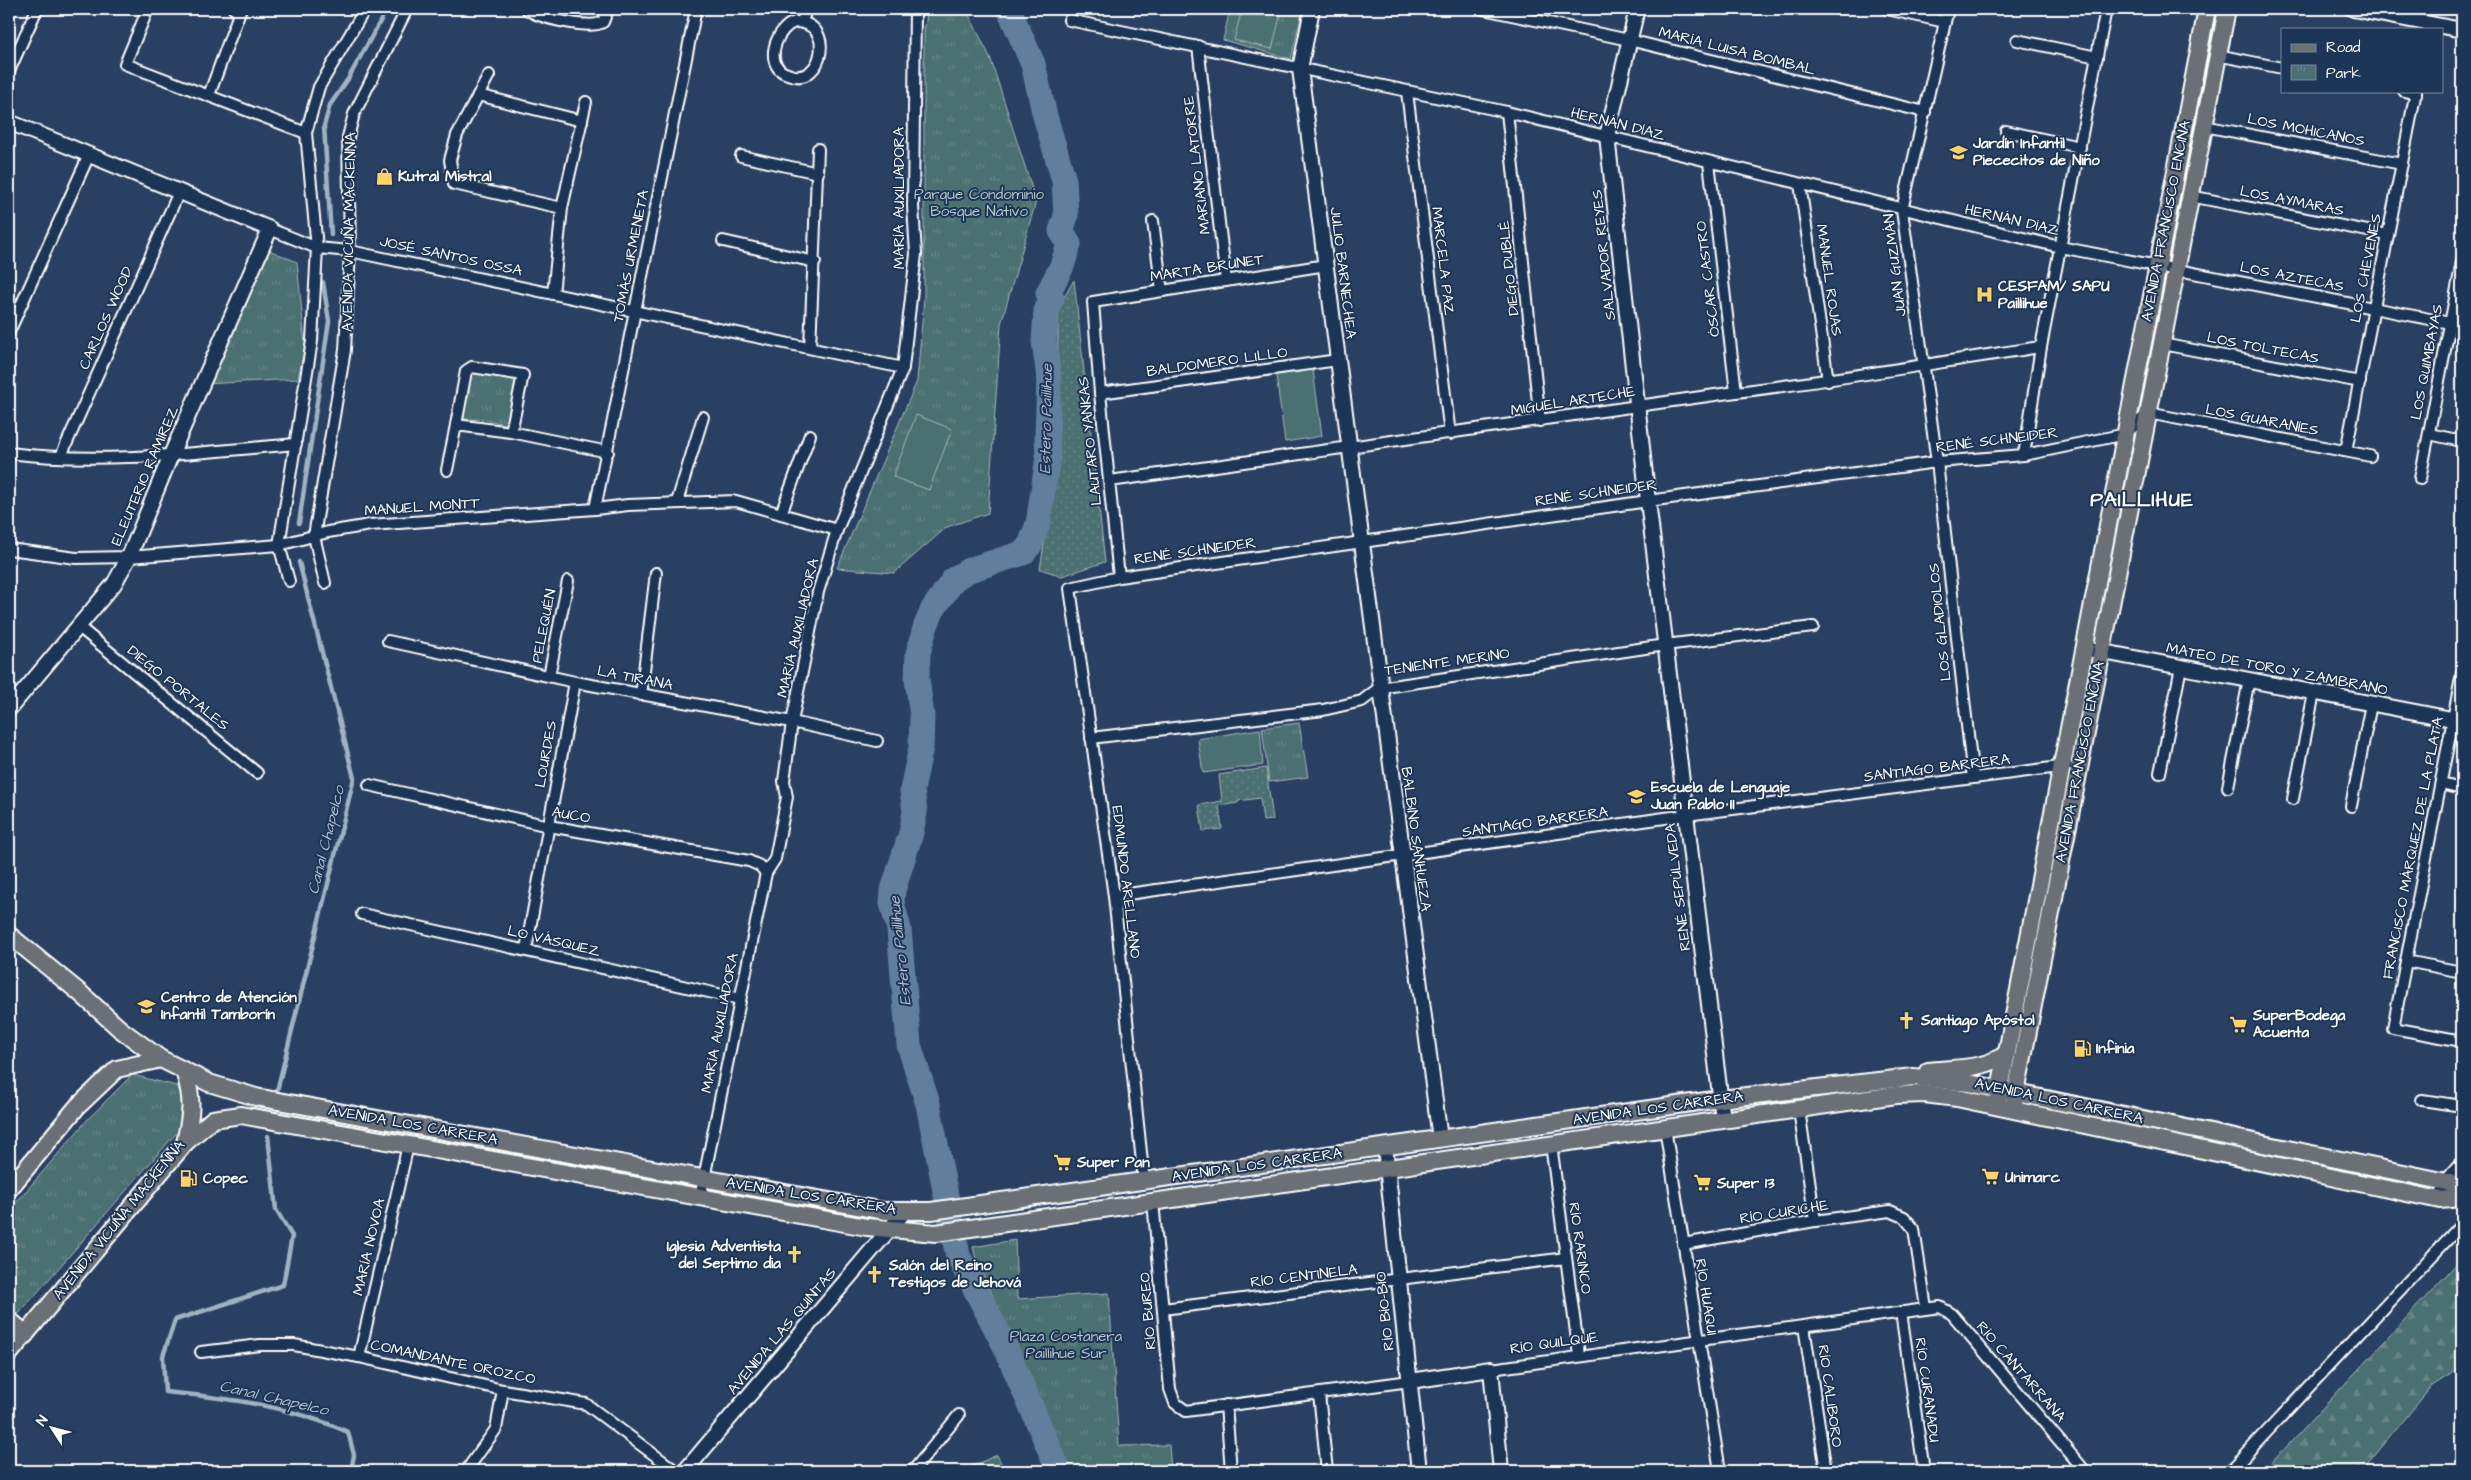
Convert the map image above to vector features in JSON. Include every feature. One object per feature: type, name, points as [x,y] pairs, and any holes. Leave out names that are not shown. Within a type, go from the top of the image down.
[{"type":"main road","name":"AVENIDA FRANCISCO ENCINA","points":[[1996,1107],[2207,9]]},
{"type":"main road","name":"AVENIDA FRANCISCO ENCINA","points":[[2013,1110],[2226,9]]},
{"type":"main road","name":"AVENIDA LOS CARRERA","points":[[9,935],[79,992],[120,1029],[161,1059],[209,1083],[256,1097],[835,1203],[904,1212],[931,1211],[1720,1099],[1913,1077],[1942,1079],[2016,1092],[2446,1182],[2462,1189]]},
{"type":"main road","points":[[1886,1079],[1897,1074],[1984,1065],[1997,1061],[2007,1053]]},
{"type":"main road","points":[[9,1189],[77,1107],[117,1069],[161,1059]]},
{"type":"main road","name":"AVENIDA VICUÑA MACKENNA","points":[[9,1354],[185,1143],[192,1108],[192,1096],[184,1071]]},
{"type":"main road","name":"AVENIDA LOS CARRERA","points":[[185,1143],[213,1119],[241,1115],[888,1230],[936,1232],[1902,1094],[1946,1096],[2440,1200],[2462,1198]]},
{"type":"main road","points":[[2321,1176],[2325,1156]]},
{"type":"main road","points":[[9,1320],[26,1334]]},
{"type":"street","points":[[9,72],[37,9]]},
{"type":"street","points":[[148,9],[126,64],[306,132]]},
{"type":"street","points":[[290,581],[279,545],[312,342],[317,248],[306,132],[318,87],[365,9]]},
{"type":"street","name":"AVENIDA VICUÑA MACKENNA","points":[[325,583],[314,536],[345,350],[350,251],[348,137],[354,114],[407,9]]},
{"type":"street","points":[[527,9],[540,16],[591,26],[602,22],[608,9]]},
{"type":"street","name":"TOMÁS URMENETA","points":[[595,509],[696,9]]},
{"type":"street","points":[[802,22],[806,9]]},
{"type":"street","name":"MARÍA AUXILIADORA","points":[[700,1198],[766,873],[775,858],[787,797],[784,780],[792,722],[818,592],[837,530],[903,368],[916,254],[913,206],[916,9]]},
{"type":"street","name":"JULIO BARNECHEA","points":[[1312,9],[1300,68],[1362,542]]},
{"type":"street","name":"MARÍA LUISA BOMBAL","points":[[1483,9],[1629,40],[1924,112]]},
{"type":"street","name":"SALVADOR REYES","points":[[1637,9],[1608,136],[1648,501]]},
{"type":"street","points":[[1888,9],[1945,22]]},
{"type":"street","name":"JUAN GUZMÁN","points":[[1937,462],[1902,210],[1948,9]]},
{"type":"street","points":[[2024,455],[2041,347],[2106,9]]},
{"type":"street","points":[[2353,9],[2386,12],[2429,26],[2462,30]]},
{"type":"street","points":[[209,95],[237,10]]},
{"type":"street","name":"HERNÁN DÍAZ","points":[[1070,20],[1507,112],[1902,210],[2060,247],[2158,266]]},
{"type":"street","points":[[802,22],[815,29],[821,40],[820,54],[815,68],[806,75],[795,76],[781,71],[774,61],[775,48],[781,31],[787,24],[802,22]]},
{"type":"street","points":[[2017,40],[2097,57]]},
{"type":"street","name":"MARIANO LATORRE","points":[[1198,46],[1226,281]]},
{"type":"street","points":[[2218,55],[2281,68]]},
{"type":"street","points":[[489,75],[457,135],[450,160],[454,184],[562,208]]},
{"type":"street","name":"MARCELA PAZ","points":[[1407,92],[1450,434]]},
{"type":"street","name":"LOS CHEVENES","points":[[2346,451],[2416,92]]},
{"type":"street","points":[[478,96],[582,121]]},
{"type":"street","points":[[553,294],[562,208],[586,102]]},
{"type":"street","name":"DIEGO DUBLÉ","points":[[1507,112],[1540,421]]},
{"type":"street","name":"JOSÉ SANTOS OSSA","points":[[9,122],[317,248],[350,251],[903,368]]},
{"type":"street","name":"LOS MOHICANOS","points":[[2204,126],[2402,164]]},
{"type":"street","points":[[2006,131],[2080,147]]},
{"type":"street","points":[[810,348],[818,148]]},
{"type":"street","points":[[9,332],[88,155]]},
{"type":"street","points":[[741,156],[818,173]]},
{"type":"street","name":"ÓSCAR CASTRO","points":[[1709,162],[1736,392]]},
{"type":"street","name":"MANUEL ROJAS","points":[[1800,184],[1828,381]]},
{"type":"street","name":"CARLOS WOOD","points":[[61,456],[179,192]]},
{"type":"street","name":"LOS AYMARAS","points":[[2190,196],[2388,234]]},
{"type":"street","points":[[1153,221],[1162,291]]},
{"type":"street","name":"ELEUTERIO RAMÍREZ","points":[[9,710],[114,584],[129,557],[170,455],[270,229]]},
{"type":"street","points":[[723,241],[814,262]]},
{"type":"street","name":"LOS QUIMBAYAS","points":[[2462,262],[2428,434],[2462,441]]},
{"type":"street","name":"MARTA BRUNET","points":[[1093,302],[1326,265]]},
{"type":"street","name":"LOS AZTECAS","points":[[2158,266],[2450,323]]},
{"type":"street","name":"LAUTARO YANKAS","points":[[1093,302],[1100,393],[1119,577]]},
{"type":"street","name":"LOS TOLTECAS","points":[[2162,344],[2360,382]]},
{"type":"street","name":"MIGUEL ARTECHE","points":[[1110,481],[1736,392],[1828,381],[1923,364],[2041,347]]},
{"type":"street","name":"BALDOMERO LILLO","points":[[1100,393],[1338,360]]},
{"type":"street","points":[[447,470],[466,371],[472,367],[478,366],[523,375],[511,432]]},
{"type":"street","points":[[2126,434],[2148,413]]},
{"type":"street","name":"LOS GUARANÍES","points":[[2148,413],[2370,456]]},
{"type":"street","points":[[677,502],[703,417]]},
{"type":"street","points":[[456,424],[511,432],[608,452]]},
{"type":"street","name":"RENÉ SCHNEIDER","points":[[1070,588],[1119,577],[1648,501],[1937,462],[2024,455],[2126,434]]},
{"type":"street","points":[[2420,479],[2428,434]]},
{"type":"street","points":[[781,514],[810,435]]},
{"type":"street","points":[[9,453],[61,456],[170,455],[296,444]]},
{"type":"street","name":"LOS GLADIOLOS","points":[[1937,462],[1973,778]]},
{"type":"street","name":"MANUEL MONTT","points":[[9,549],[76,558],[129,557],[279,545],[370,525],[677,502],[736,501],[837,530]]},
{"type":"street","name":"RENÉ SEPÚLVEDA","points":[[1648,501],[1723,1120]]},
{"type":"street","name":"BALBINO SANHUEZA","points":[[1362,542],[1379,688],[1440,1139]]},
{"type":"street","points":[[641,695],[656,573]]},
{"type":"street","name":"PELEQUÉN","points":[[549,676],[568,581]]},
{"type":"street","name":"EDMUNDO ARELLANO","points":[[1070,588],[1114,896],[1144,1181]]},
{"type":"street","name":"DIEGO PORTALES","points":[[79,627],[257,773]]},
{"type":"street","name":"TENIENTE MERINO","points":[[1091,738],[1323,710],[1362,701],[1379,688],[1665,645],[1813,627]]},
{"type":"street","name":"LA TIRANA","points":[[388,641],[575,682],[792,722],[877,741]]},
{"type":"street","name":"MATEO DE TORO Y ZAMBRANO","points":[[2085,648],[2458,720]]},
{"type":"street","points":[[2160,773],[2181,667]]},
{"type":"street","name":"FRANCISCO MÁRQUEZ DE LA PLATA","points":[[2462,673],[2458,720],[2441,784],[2393,1028],[2462,1042]]},
{"type":"street","points":[[2228,787],[2249,680]]},
{"type":"street","name":"LOURDES","points":[[526,950],[575,682]]},
{"type":"street","points":[[2293,799],[2314,692]]},
{"type":"street","points":[[2351,806],[2372,704]]},
{"type":"street","name":"SANTIAGO BARRERA","points":[[1114,896],[1686,815],[2080,764]]},
{"type":"street","points":[[2441,784],[2462,788]]},
{"type":"street","name":"AUCO","points":[[370,785],[549,826],[749,861],[760,866],[766,873]]},
{"type":"street","name":"LO VÁSQUEZ","points":[[362,914],[740,998]]},
{"type":"street","points":[[2406,961],[2462,972]]},
{"type":"street","points":[[2422,1100],[2462,1106]]},
{"type":"street","points":[[1799,1109],[1815,1221]]},
{"type":"street","name":"RÍO HUAQUI","points":[[1665,1128],[1720,1471]]},
{"type":"street","name":"RÍO RARINCO","points":[[1551,1144],[1580,1356]]},
{"type":"street","name":"MARÍA NOVOA","points":[[359,1357],[408,1145]]},
{"type":"street","name":"RÍO BÍO-BÍO","points":[[1385,1147],[1419,1471]]},
{"type":"street","points":[[2440,1200],[2446,1182],[2462,1165]]},
{"type":"street","name":"RÍO BUREO","points":[[1153,1201],[1170,1389],[1175,1403],[1186,1410]]},
{"type":"street","name":"AVENIDA LAS QUINTAS","points":[[685,1471],[904,1212]]},
{"type":"street","name":"RÍO CURICHE","points":[[1683,1244],[1815,1221],[1890,1212],[1904,1217],[1914,1229],[1926,1308]]},
{"type":"street","points":[[2230,1471],[2462,1224]]},
{"type":"street","name":"RÍO CENTINELA","points":[[1163,1309],[1566,1258]]},
{"type":"street","name":"RÍO CANTARRANA","points":[[1926,1308],[1940,1307],[1952,1314],[2085,1471]]},
{"type":"street","name":"RÍO QUILQUE","points":[[1186,1410],[1319,1394],[1926,1308]]},
{"type":"street","name":"RÍO CURANADU","points":[[1901,1312],[1924,1471]]},
{"type":"street","name":"RÍO CALIBORO","points":[[1804,1326],[1826,1471]]},
{"type":"street","name":"COMANDANTE OROZCO","points":[[201,1352],[260,1345],[294,1345],[359,1357],[503,1390],[586,1404],[676,1471]]},
{"type":"street","points":[[1491,1369],[1501,1471]]},
{"type":"street","points":[[466,1471],[496,1429],[503,1390]]},
{"type":"street","points":[[1319,1394],[1328,1471]]},
{"type":"street","points":[[1226,1405],[1231,1471]]},
{"type":"street","points":[[912,1471],[959,1415]]},
{"type":"green space","name":"Parque Condominio Bosque Nativo","points":[[928,9],[966,9],[990,57],[1036,201],[1001,324],[988,513],[947,527],[894,573],[837,568],[917,381],[924,298],[924,32]]},
{"type":"green space","points":[[1230,9],[1303,9],[1291,59],[1223,40]]},
{"type":"green space","points":[[1242,9],[1282,9],[1272,49],[1234,40]]},
{"type":"green space","points":[[262,247],[297,262],[305,344],[298,379],[205,384]]},
{"type":"green space","points":[[1074,280],[1105,562],[1062,576],[1040,569],[1057,463],[1058,308]]},
{"type":"green space","points":[[476,369],[515,378],[520,384],[509,425],[482,419],[466,420],[461,413],[468,375]]},
{"type":"green space","points":[[1313,370],[1322,436],[1285,442],[1276,375]]},
{"type":"green space","points":[[916,415],[952,429],[929,490],[893,477]]},
{"type":"green space","points":[[1299,723],[1308,777],[1269,782],[1262,728]]},
{"type":"green space","points":[[1260,729],[1263,765],[1203,773],[1198,739]]},
{"type":"green space","points":[[1266,768],[1273,820],[1263,821],[1260,798],[1238,801],[1238,803],[1219,806],[1222,829],[1203,831],[1199,805],[1222,801],[1219,775]]},
{"type":"green space","points":[[132,1075],[177,1086],[188,1109],[179,1130],[9,1325],[9,1211],[88,1119]]},
{"type":"green space","name":"Plaza Costanera Paillihue Sur","points":[[1015,1240],[1017,1299],[1109,1293],[1119,1446],[1169,1445],[1171,1471],[1072,1471],[976,1259],[973,1247]]},
{"type":"green space","points":[[2462,1258],[2462,1367],[2432,1386],[2362,1471],[2264,1471]]},
{"type":"green space","points":[[997,1455],[1005,1471],[972,1471],[970,1467]]},
{"type":"waterway","name":"Canal Chapelco","points":[[331,235],[324,126],[330,105],[348,79],[387,9]]},
{"type":"waterway","name":"Estero Paillihue","points":[[1009,9],[1033,64],[1045,116],[1064,180],[1066,216],[1061,231],[1069,244],[1062,266],[1048,293],[1052,298],[1046,311],[1044,341],[1049,378],[1048,457],[1038,524],[1030,545],[1023,553],[969,570],[954,579],[933,609],[925,628],[918,653],[917,679],[922,716],[921,747],[912,790],[915,812],[911,833],[893,890],[892,903],[899,929],[909,1045],[928,1104],[958,1256],[1004,1344],[1059,1471]]},
{"type":"waterway","points":[[299,523],[329,321],[323,282]]},
{"type":"waterway","name":"Canal Chapelco","points":[[276,1095],[354,778],[299,562]]},
{"type":"waterway","name":"Canal Chapelco","points":[[268,1136],[276,1210],[292,1236],[283,1285],[175,1320],[163,1356],[165,1392],[258,1404],[304,1416],[348,1432],[354,1455],[351,1471]]},
{"type":"place","name":"Jardín Infantil Piececitos de Niño","points":[[1959,152]]},
{"type":"place","name":"Kutral Mistral","points":[[384,176]]},
{"type":"place","name":"CESFAM/ SAPU Paillihue","points":[[1984,295]]},
{"type":"place","name":"Escuela de Lenguaje Juan Pablo II","points":[[1637,796]]},
{"type":"place","name":"Centro de Atención Infantil Tamborín","points":[[147,1006]]},
{"type":"place","name":"Santiago Apóstol","points":[[1907,1020]]},
{"type":"place","name":"SuperBodega Acuenta","points":[[2239,1024]]},
{"type":"place","name":"Infinia","points":[[2082,1048]]},
{"type":"place","name":"Super Pan","points":[[1063,1162]]},
{"type":"place","name":"Unimarc","points":[[1991,1177]]},
{"type":"place","name":"Copec","points":[[189,1178]]},
{"type":"place","name":"Super 13","points":[[1703,1183]]},
{"type":"place","name":"Iglesia Adventista del Septimo dia","points":[[795,1255]]},
{"type":"place","name":"Salón del Reino Testigos de Jehová","points":[[875,1274]]},
{"type":"district","name":"PAILLIHUE","points":[[2142,500]]}]
